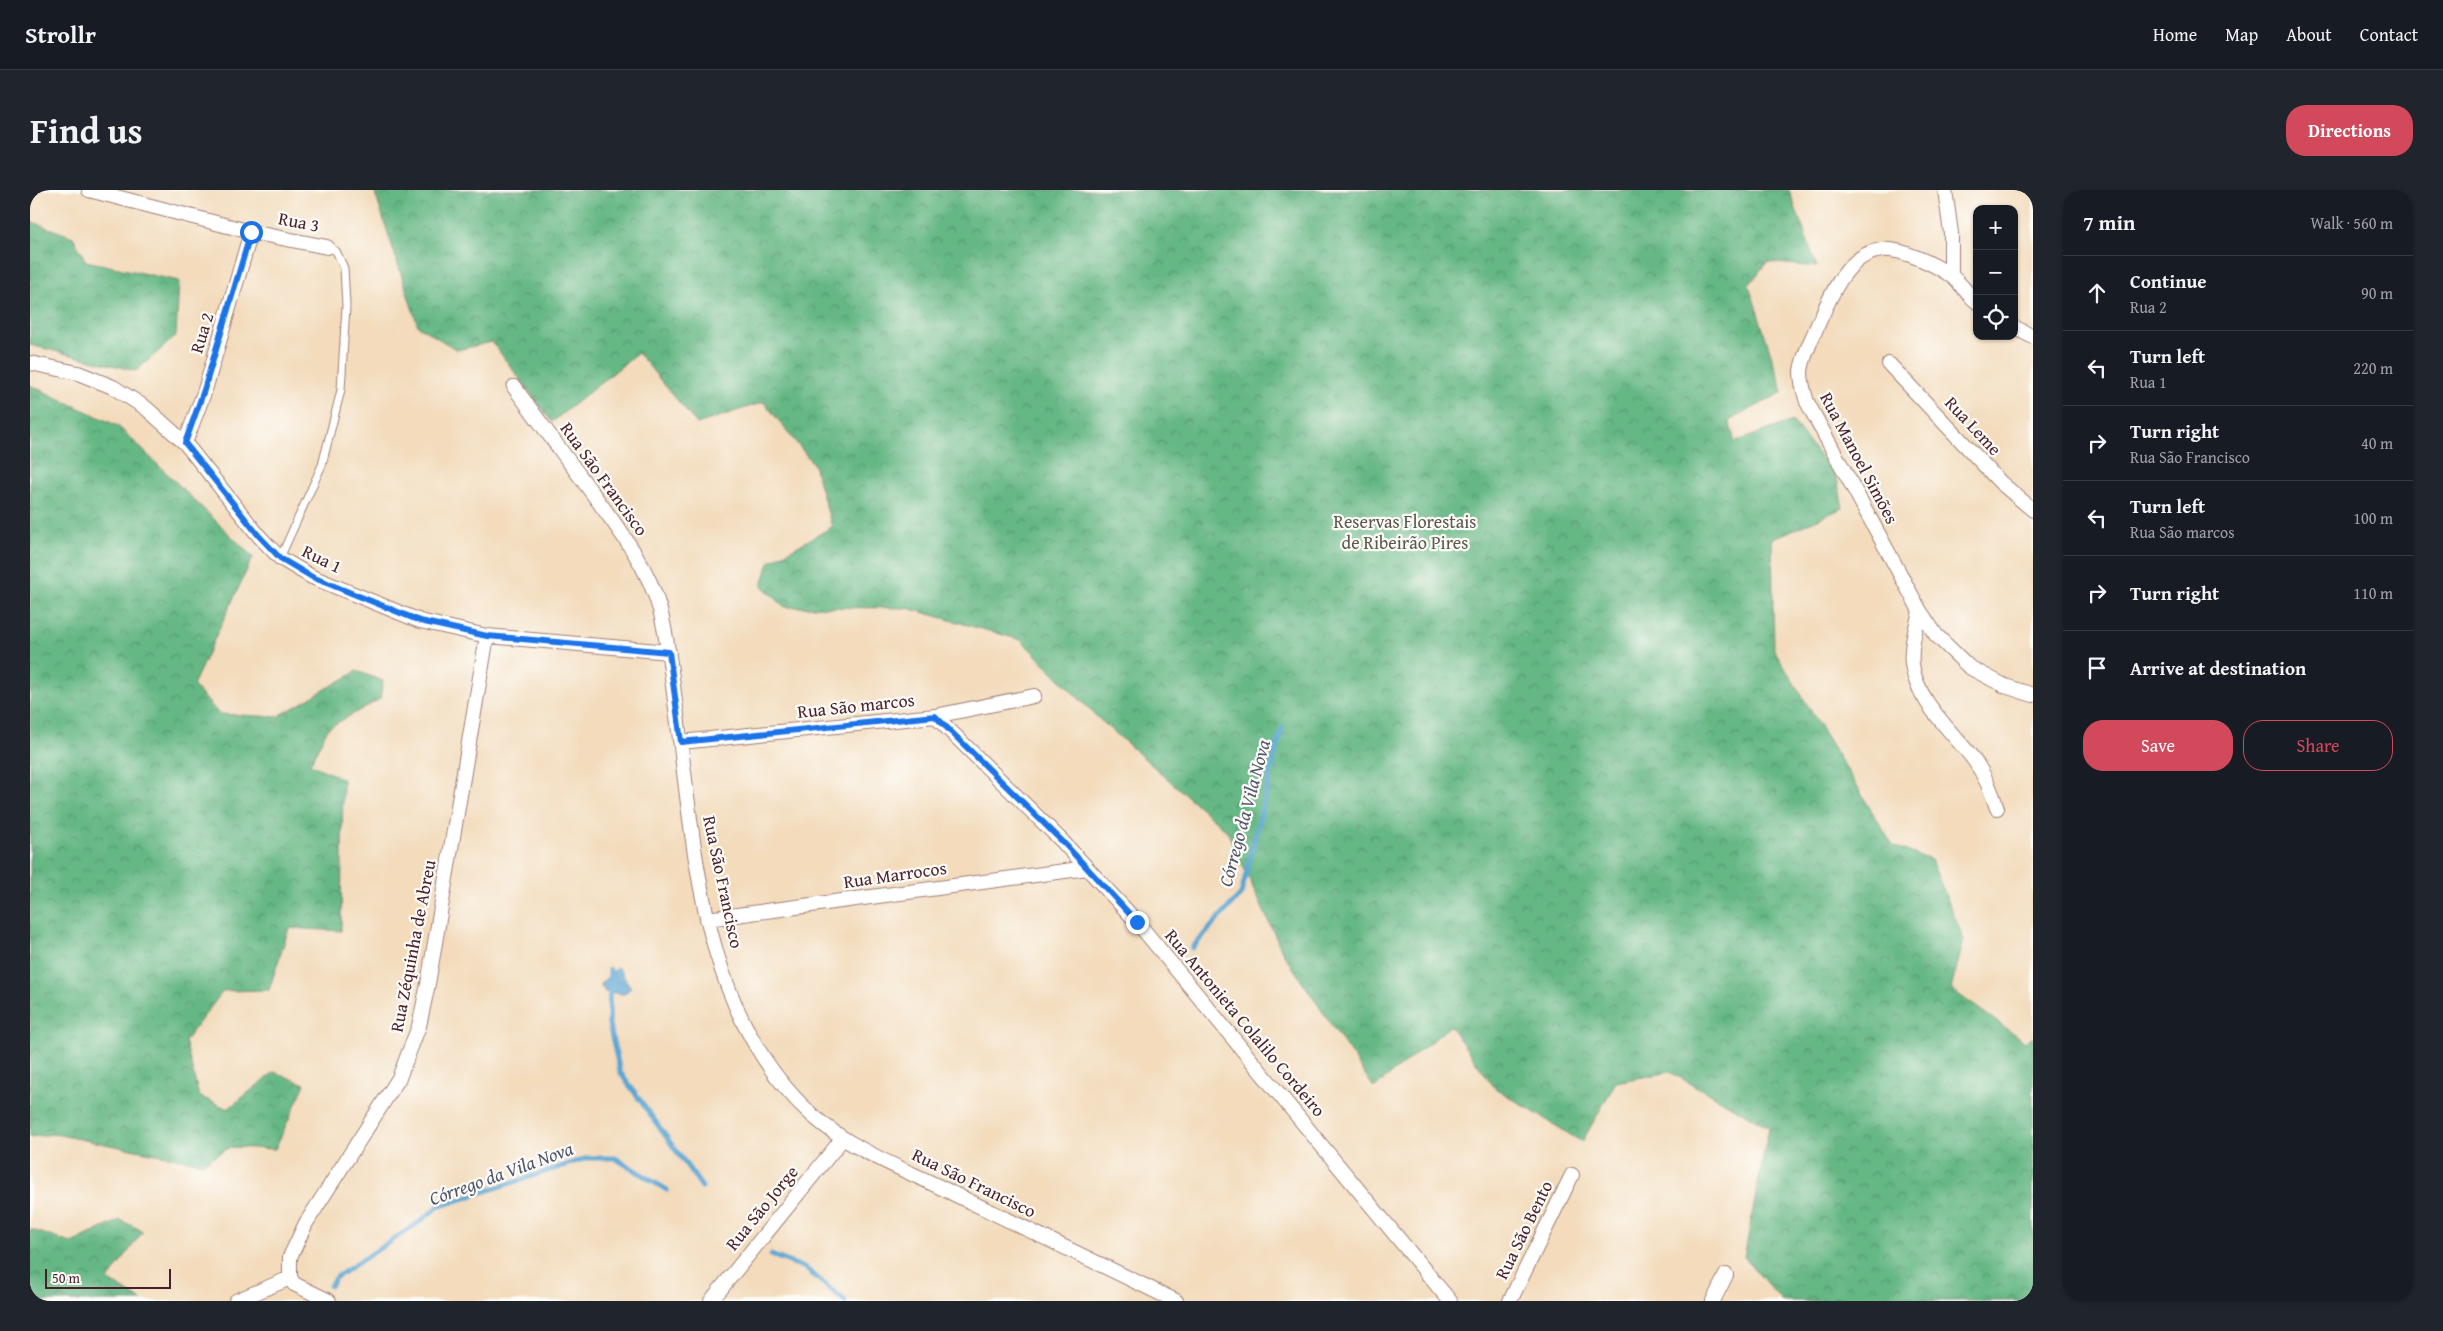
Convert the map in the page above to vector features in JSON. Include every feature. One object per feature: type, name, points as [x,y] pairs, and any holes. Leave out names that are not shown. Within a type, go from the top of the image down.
[{"type":"street","name":"Rua 3","points":[[89,190],[251,232],[328,247]]},
{"type":"street","points":[[1945,190],[1951,233],[1951,276]]},
{"type":"street","name":"Rua 2","points":[[185,443],[204,390],[251,232]]},
{"type":"street","name":"Rua Manoel Simões","points":[[1973,298],[1951,276],[1910,254],[1882,250],[1863,256],[1852,266],[1833,291],[1811,341],[1801,371],[1802,386],[1807,402],[1920,611],[1936,635],[1969,667],[2004,686],[2033,695]]},
{"type":"street","points":[[2018,329],[2033,337]]},
{"type":"street","name":"Rua 1","points":[[30,363],[78,373],[112,387],[146,408],[185,443],[259,536],[280,558],[312,577],[420,621],[487,636],[669,652]]},
{"type":"street","name":"Rua Leme","points":[[1889,364],[2000,482],[2033,510]]},
{"type":"street","name":"Rua São Francisco","points":[[514,386],[640,561],[660,609],[669,652],[691,828],[707,920],[724,974],[738,1010],[764,1060],[788,1090],[812,1115],[843,1138],[1176,1301]]},
{"type":"street","points":[[1920,611],[1914,639],[1912,664],[1916,683],[1935,712],[1988,781],[1997,808]]},
{"type":"street","name":"Rua Zéquinha de Abreu","points":[[290,1278],[290,1258],[295,1243],[399,1078],[419,1026],[428,984],[487,636]]},
{"type":"street","name":"Rua São marcos","points":[[681,742],[935,716],[1034,696]]},
{"type":"street","name":"Rua Antonieta Colalilo Cordeiro","points":[[935,716],[1087,868],[1137,922],[1450,1301]]},
{"type":"street","name":"Rua Marrocos","points":[[707,920],[1087,868]]},
{"type":"street","name":"Rua São Jorge","points":[[711,1301],[843,1138]]},
{"type":"street","name":"Rua São Bento","points":[[1510,1301],[1572,1175]]},
{"type":"street","points":[[1713,1301],[1726,1275]]},
{"type":"street","points":[[236,1301],[290,1278],[302,1290],[328,1301]]},
{"type":"lane","points":[[280,558],[322,465],[341,390],[345,342],[344,268],[336,251],[328,247]]},
{"type":"green space","name":"Reservas Florestais de Ribeirão Pires","points":[[374,190],[1789,190],[1817,267],[1767,262],[1749,285],[1783,392],[1729,421],[1735,442],[1792,421],[1837,478],[1843,508],[1772,539],[1774,650],[1893,846],[1931,860],[1964,940],[1951,989],[2025,1042],[2033,1036],[2033,1301],[1782,1301],[1744,1257],[1769,1127],[1670,1072],[1616,1082],[1582,1142],[1495,1088],[1450,1026],[1374,1088],[1283,953],[1227,831],[1097,717],[1021,640],[907,608],[785,607],[762,586],[769,562],[832,527],[814,465],[764,402],[697,424],[638,353],[552,422],[492,342],[457,350],[418,326]]},
{"type":"green space","points":[[30,221],[73,237],[86,261],[179,281],[176,336],[136,371],[30,345]]},
{"type":"green space","points":[[30,385],[118,426],[253,557],[193,685],[219,714],[277,717],[357,671],[383,681],[380,699],[328,728],[310,764],[343,779],[341,931],[289,928],[269,990],[223,991],[185,1041],[199,1096],[228,1109],[274,1072],[305,1084],[275,1149],[230,1147],[202,1163],[54,1134],[30,1137]]},
{"type":"green space","points":[[120,1220],[143,1231],[108,1280],[142,1301],[30,1301],[30,1229],[71,1243]]},
{"type":"water","points":[[618,967],[631,988],[624,994],[605,992],[600,984]]},
{"type":"waterway","name":"Córrego da Vila Nova","points":[[1192,948],[1241,894],[1282,728]]},
{"type":"waterway","name":"Córrego da Vila Nova","points":[[610,969],[609,1024],[620,1072],[702,1187]]},
{"type":"waterway","name":"Córrego da Vila Nova","points":[[330,1286],[335,1278],[418,1223],[438,1207],[587,1158],[615,1158],[667,1190]]},
{"type":"waterway","name":"Córrego da Vila Nova","points":[[771,1255],[805,1268],[845,1301]]},
{"type":"route","points":[[251,232],[204,390],[185,443],[259,536],[280,558],[312,577],[420,621],[487,636],[669,652],[681,742],[935,716],[1062,841],[1137,922]]}]
